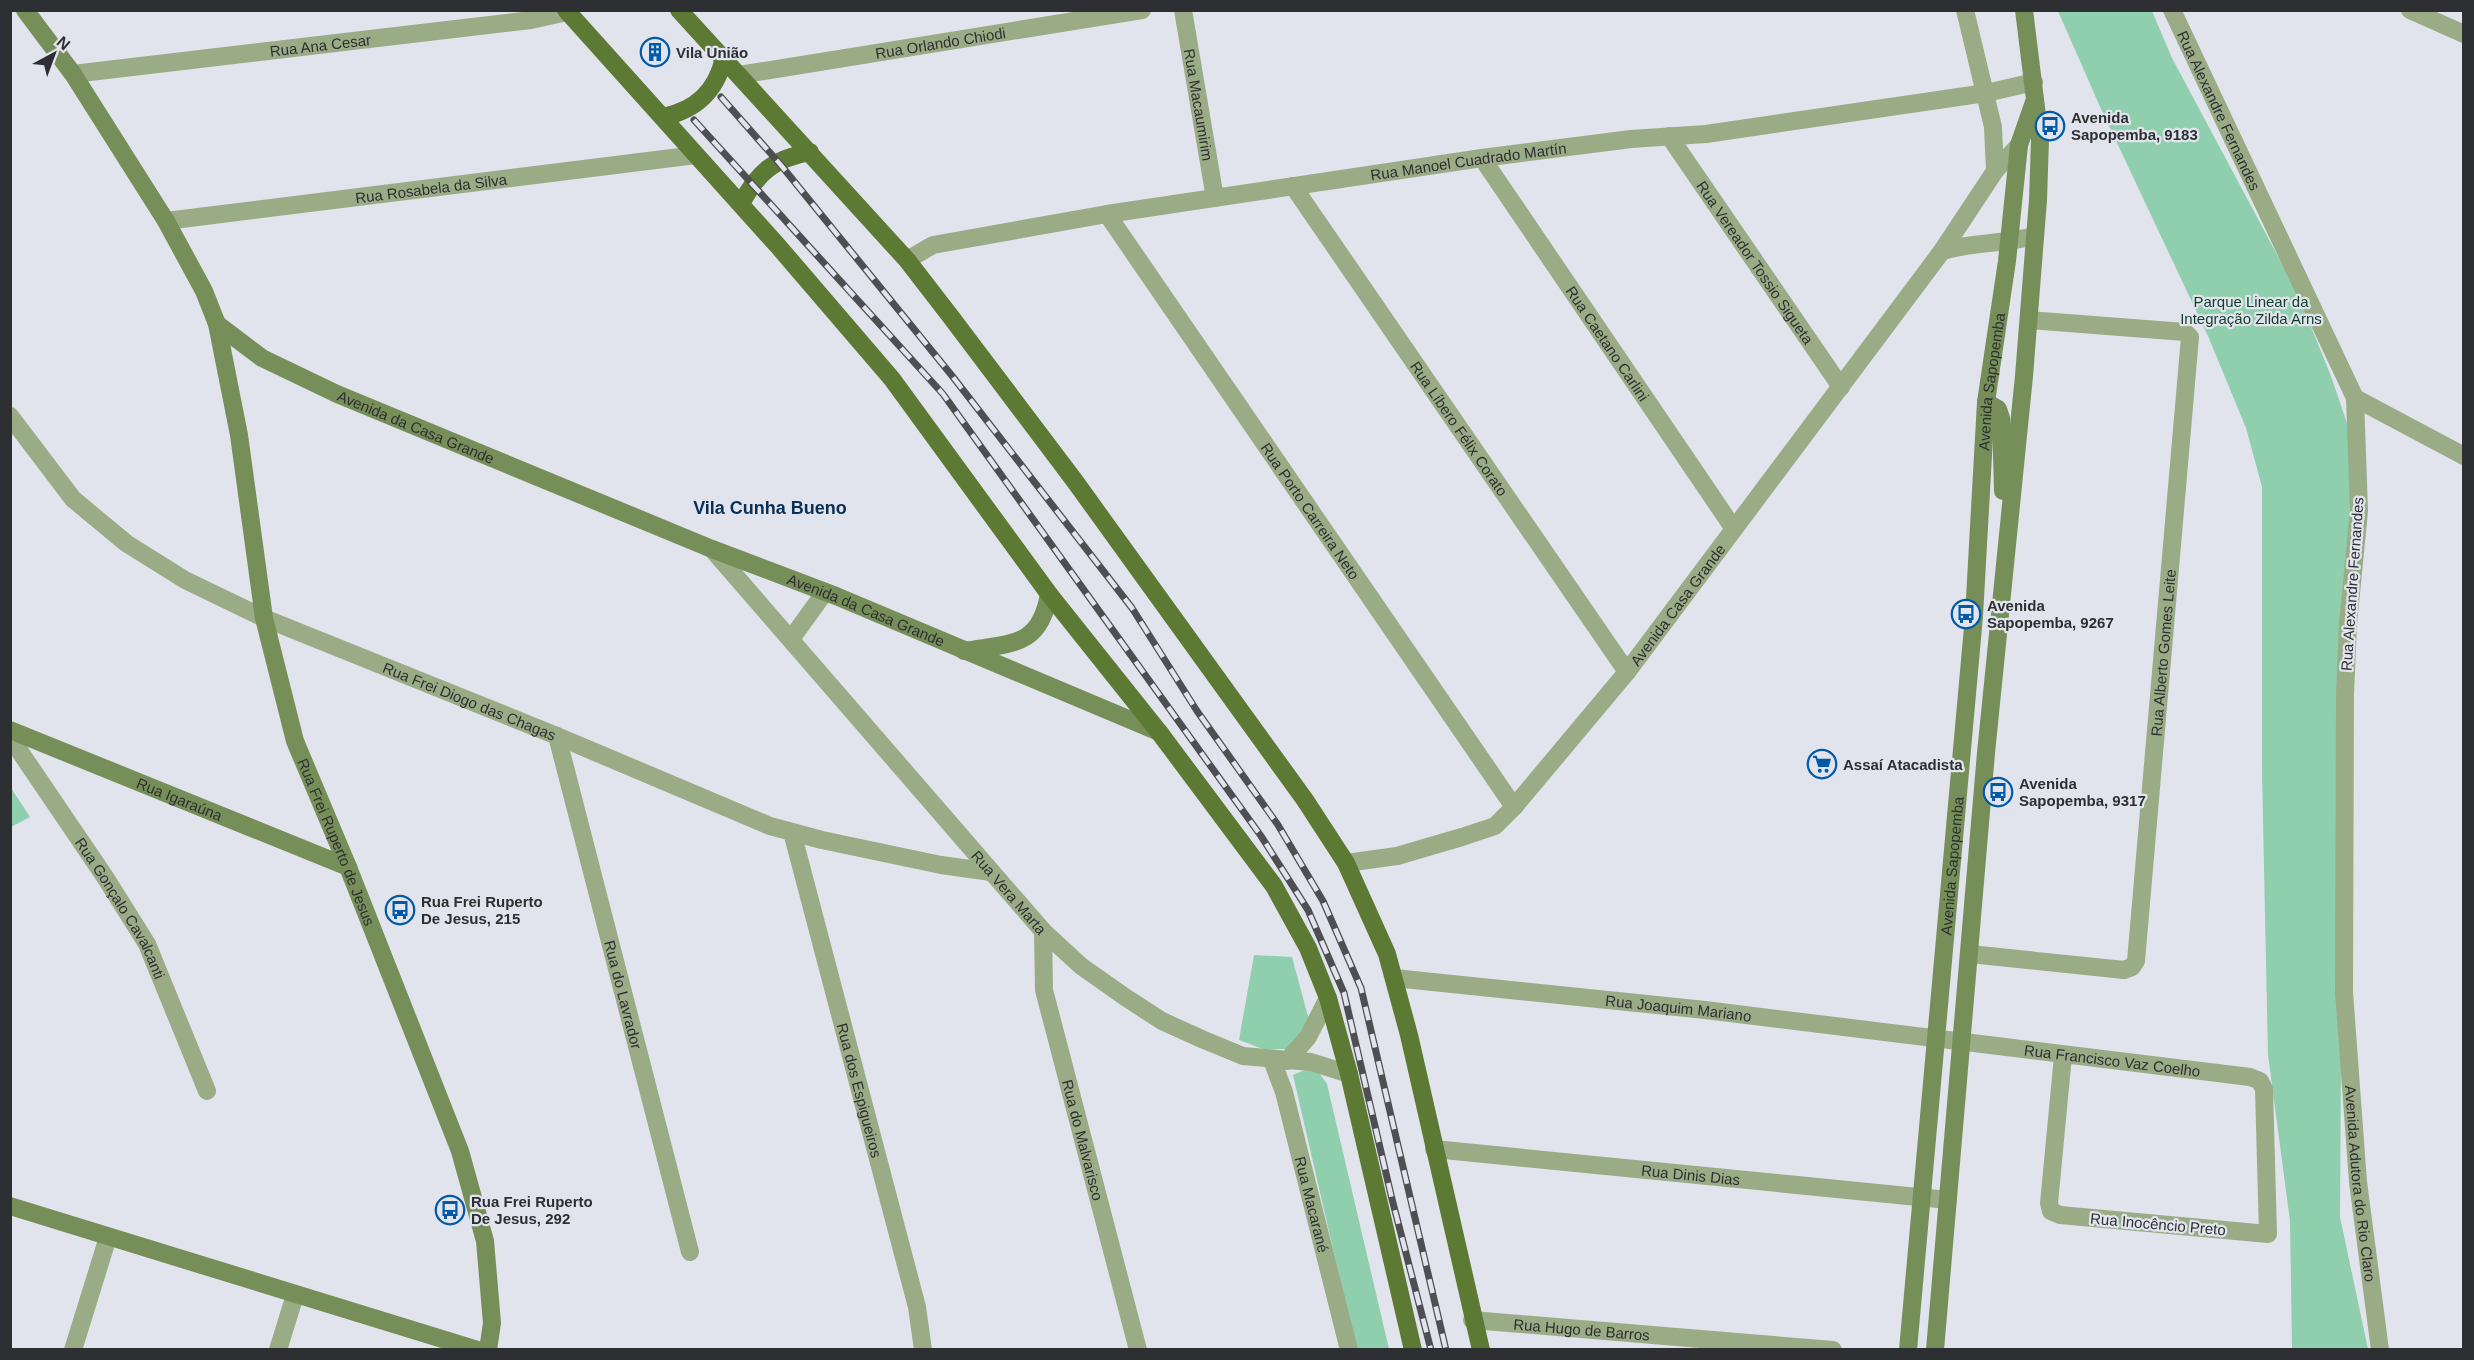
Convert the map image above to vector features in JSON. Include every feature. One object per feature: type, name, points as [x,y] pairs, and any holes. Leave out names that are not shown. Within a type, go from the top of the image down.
[{"type":"main road","points":[[679,10],[907,260],[1074,480],[1305,800],[1346,863],[1387,954],[1394,978],[1480,1350]]},
{"type":"main road","points":[[567,11],[741,204],[892,380],[1049,594],[1159,732],[1274,886],[1308,948],[1328,998],[1349,1074],[1413,1350]]},
{"type":"main road","points":[[663,117],[686,111],[706,96],[715,85],[724,58]]},
{"type":"main road","points":[[741,204],[759,176],[787,156],[810,152]]},
{"type":"street","points":[[25,10],[73,74],[166,220],[204,291],[217,324]]},
{"type":"street","name":"Rua Orlando Chiodi","points":[[740,75],[1142,10]]},
{"type":"street","name":"Rua Macaumirim","points":[[1183,10],[1215,198]]},
{"type":"street","points":[[1965,10],[1993,127],[1995,171]]},
{"type":"street","name":"Avenida Sapopemba","points":[[1935,1350],[2035,236],[2040,140],[2024,10]]},
{"type":"street","name":"Rua Alexandre Fernandes","points":[[2172,10],[2355,398],[2359,511],[2348,624],[2345,694],[2344,1018]]},
{"type":"street","points":[[2410,10],[2463,34]]},
{"type":"street","name":"Rua Ana Cesar","points":[[73,74],[531,20],[567,11]]},
{"type":"street","name":"Rua Manoel Cuadrado Martín","points":[[907,260],[933,245],[1107,214],[1482,158],[1669,136],[1706,134],[1986,93],[2035,90]]},
{"type":"street","name":"Avenida Sapopemba","points":[[1908,1350],[1974,616],[1986,402],[2019,145],[2035,90]]},
{"type":"street","name":"Rua Vereador Tossio Sigueta","points":[[1669,136],[1841,387]]},
{"type":"street","name":"Avenida Casa Grande","points":[[1346,863],[1397,856],[1495,826],[1514,807],[1627,672],[1942,251],[1995,171],[2019,145]]},
{"type":"street","name":"Rua Rosabela da Silva","points":[[166,220],[696,155]]},
{"type":"street","name":"Rua Caetano Carlini","points":[[1482,158],[1734,529]]},
{"type":"street","name":"Rua Líbero Félix Corato","points":[[1293,186],[1627,672]]},
{"type":"street","name":"Rua Porto Carreira Neto","points":[[1107,214],[1514,807]]},
{"type":"street","points":[[1942,251],[1971,244],[2008,243],[2035,236]]},
{"type":"street","name":"Rua Alberto Gomes Leite","points":[[1970,954],[2124,970],[2132,967],[2136,961],[2190,337],[2185,332],[2029,320]]},
{"type":"street","name":"Avenida da Casa Grande","points":[[217,324],[262,358],[309,381],[712,549],[825,592],[1159,732]]},
{"type":"street","name":"Rua Frei Ruperto de Jesus","points":[[217,324],[239,435],[264,618],[295,741],[348,867],[460,1151],[485,1241],[492,1323],[488,1350]]},
{"type":"street","points":[[2355,398],[2463,456]]},
{"type":"street","points":[[1986,402],[1998,409],[2001,418],[2007,549]]},
{"type":"street","name":"Rua Frei Diogo das Chagas","points":[[10,416],[72,499],[126,543],[185,580],[264,618],[557,736],[770,826],[941,865],[991,872]]},
{"type":"street","name":"Rua Vera Marta","points":[[712,549],[1043,931],[1080,966],[1162,1021],[1243,1056],[1311,1062],[1349,1074]]},
{"type":"street","points":[[791,639],[825,592]]},
{"type":"street","points":[[964,651],[1020,640],[1034,633],[1042,623],[1049,594]]},
{"type":"street","name":"Rua Igaraúna","points":[[10,730],[348,867]]},
{"type":"street","name":"Rua do Lavrador","points":[[557,736],[690,1252]]},
{"type":"street","name":"Rua Gonçalo Cavalcanti","points":[[10,737],[105,877],[147,944],[207,1091]]},
{"type":"street","name":"Rua dos Espigueiros","points":[[792,832],[917,1307],[923,1350]]},
{"type":"street","name":"Rua do Malvarisco","points":[[1043,931],[1044,990],[1138,1350]]},
{"type":"street","name":"Rua Joaquim Mariano","points":[[1394,978],[1705,1010],[1963,1043]]},
{"type":"street","points":[[1280,1060],[1308,1037],[1328,998]]},
{"type":"street","name":"Avenida Adutora do Rio Claro","points":[[2344,1018],[2358,1182],[2380,1350]]},
{"type":"street","name":"Rua Francisco Vaz Coelho","points":[[1963,1043],[2250,1077],[2260,1081]]},
{"type":"street","name":"Rua Inocêncio Preto","points":[[2063,1056],[2049,1203],[2051,1210],[2060,1215],[2268,1234],[2264,1089],[2260,1081]]},
{"type":"street","name":"Rua Macarané","points":[[1280,1060],[1284,1092],[1349,1350]]},
{"type":"street","name":"Rua Dinis Dias","points":[[1434,1149],[1948,1200]]},
{"type":"street","points":[[10,1206],[477,1350]]},
{"type":"street","points":[[73,1350],[108,1237]]},
{"type":"street","points":[[278,1350],[296,1295]]},
{"type":"street","name":"Rua Hugo de Barros","points":[[1472,1320],[1833,1350]]},
{"type":"green space","name":"Parque Linear da Integração Zilda Arns","points":[[2058,11],[2152,11],[2172,58],[2296,290],[2331,376],[2350,432],[2353,486],[2342,927],[2340,1217],[2368,1349],[2292,1350],[2290,1221],[2268,1055],[2262,773],[2262,487],[2246,428],[2208,336],[2101,109]]},
{"type":"green space","points":[[11,788],[30,817],[10,827]]},
{"type":"green space","points":[[1254,955],[1292,957],[1309,1020],[1301,1036],[1286,1049],[1263,1049],[1239,1040]]},
{"type":"green space","points":[[1307,1069],[1318,1071],[1327,1084],[1389,1349],[1356,1349],[1293,1075]]},
{"type":"railway","points":[[721,97],[780,164],[953,377],[1132,608],[1197,711],[1278,825],[1323,901],[1361,988],[1446,1350]]},
{"type":"railway","points":[[694,120],[943,394],[1261,836],[1308,910],[1344,993],[1392,1199],[1431,1350]]},
{"type":"place","name":"Vila União","points":[[655,52]]},
{"type":"place","name":"Avenida Sapopemba, 9183","points":[[2050,126]]},
{"type":"place","name":"Avenida Sapopemba, 9267","points":[[1966,614]]},
{"type":"place","name":"Assaí Atacadista","points":[[1822,764]]},
{"type":"place","name":"Avenida Sapopemba, 9317","points":[[1998,792]]},
{"type":"place","name":"Rua Frei Ruperto De Jesus, 215","points":[[400,910]]},
{"type":"place","name":"Rua Frei Ruperto De Jesus, 292","points":[[450,1210]]},
{"type":"district","name":"Vila Cunha Bueno","points":[[770,508]]}]
